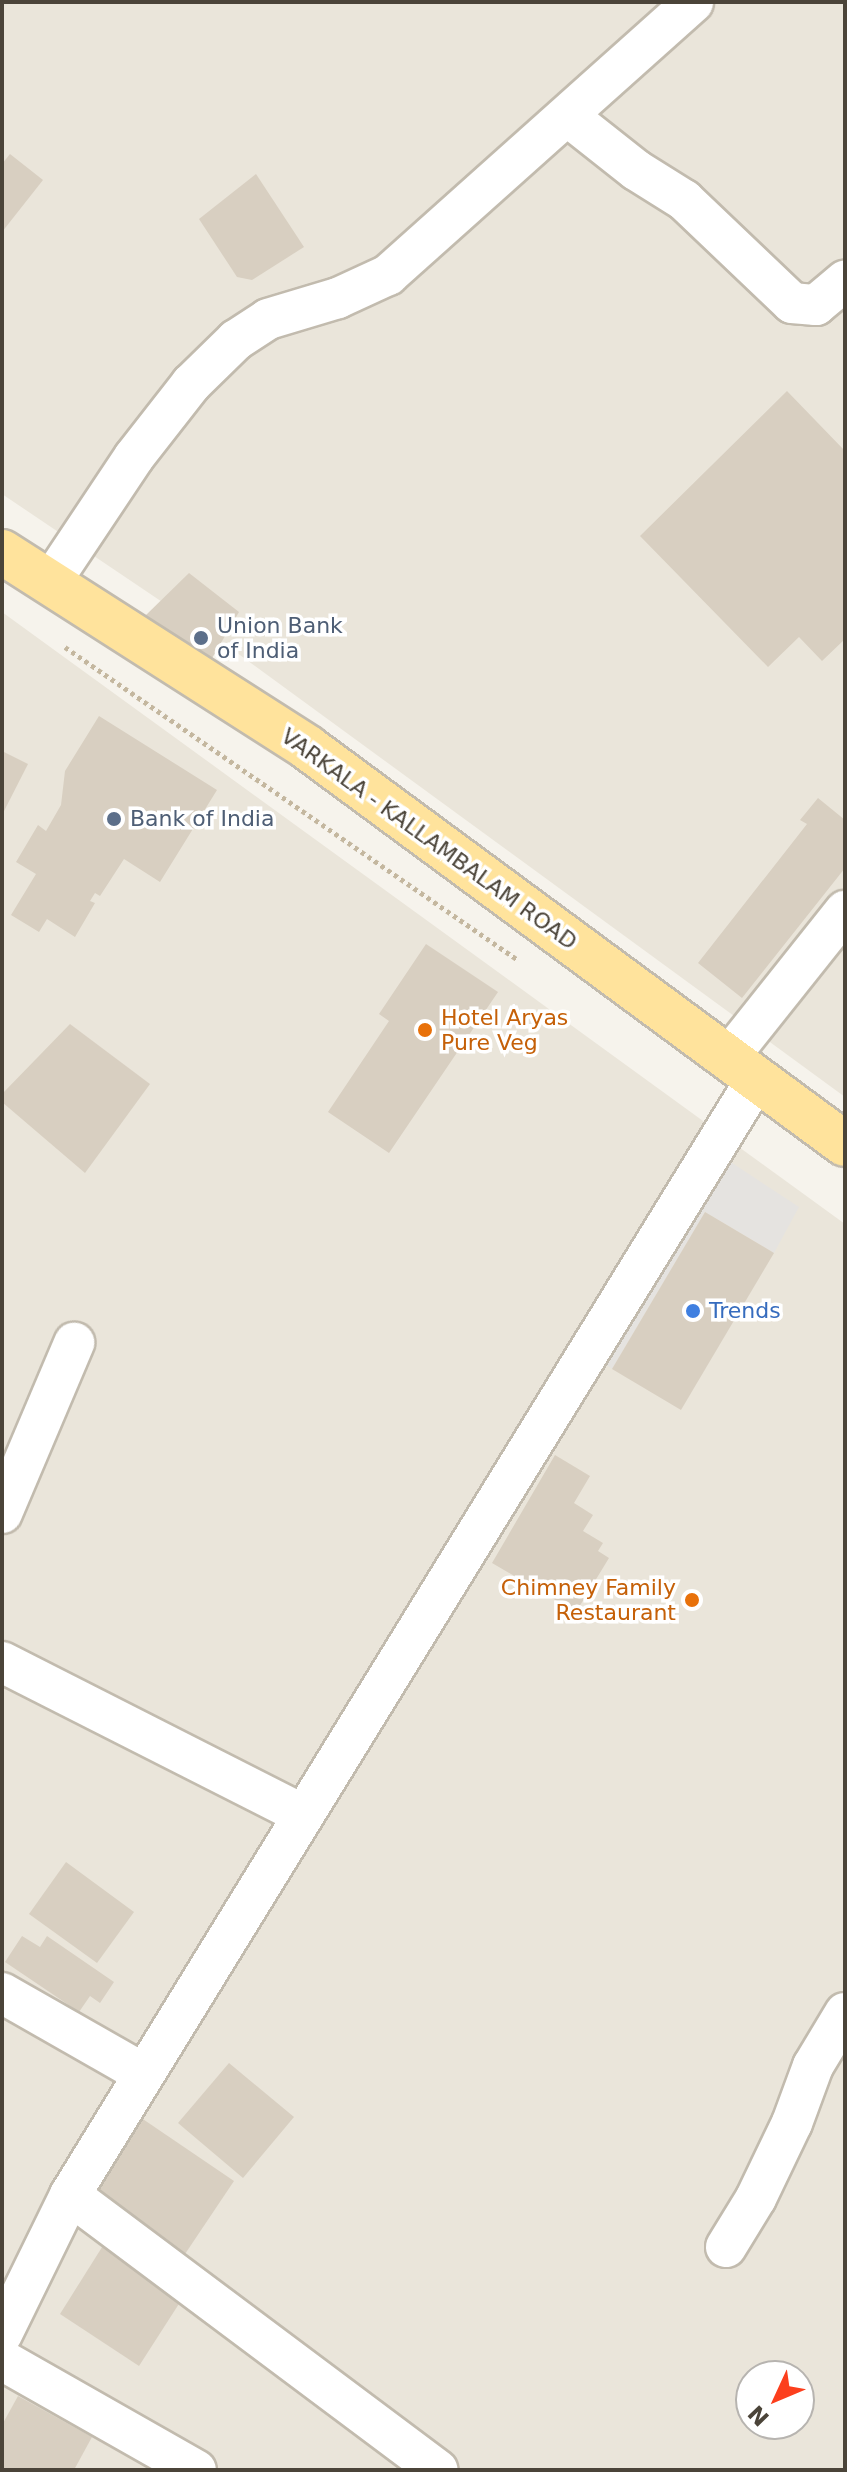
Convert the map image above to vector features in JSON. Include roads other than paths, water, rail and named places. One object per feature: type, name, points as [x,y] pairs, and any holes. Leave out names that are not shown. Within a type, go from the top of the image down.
[{"type":"main road","name":"VARKALA - KALLAMBALAM ROAD","points":[[2,552],[308,748],[845,1144]]},
{"type":"street","points":[[50,583],[141,447],[191,384],[236,340],[268,319],[338,298],[388,275],[569,117],[693,2]]},
{"type":"street","points":[[569,117],[636,170],[684,200],[792,303],[816,305],[845,281]]},
{"type":"street","points":[[2,2334],[70,2195],[303,1815],[742,1069],[845,911]]},
{"type":"street","points":[[2,1513],[74,1343]]},
{"type":"street","points":[[2,1662],[303,1815]]},
{"type":"street","points":[[2,1993],[144,2074]]},
{"type":"street","points":[[726,2247],[756,2198],[786,2136],[813,2066],[845,2013]]},
{"type":"street","points":[[70,2195],[437,2470]]},
{"type":"street","points":[[2,2360],[196,2470]]},
{"type":"place","name":"Union Bank of India","points":[[201,638]]},
{"type":"place","name":"Bank of India","points":[[114,819]]},
{"type":"place","name":"Hotel Aryas Pure Veg","points":[[425,1030]]},
{"type":"place","name":"Trends","points":[[693,1311]]},
{"type":"place","name":"Chimney Family Restaurant","points":[[692,1600]]}]
